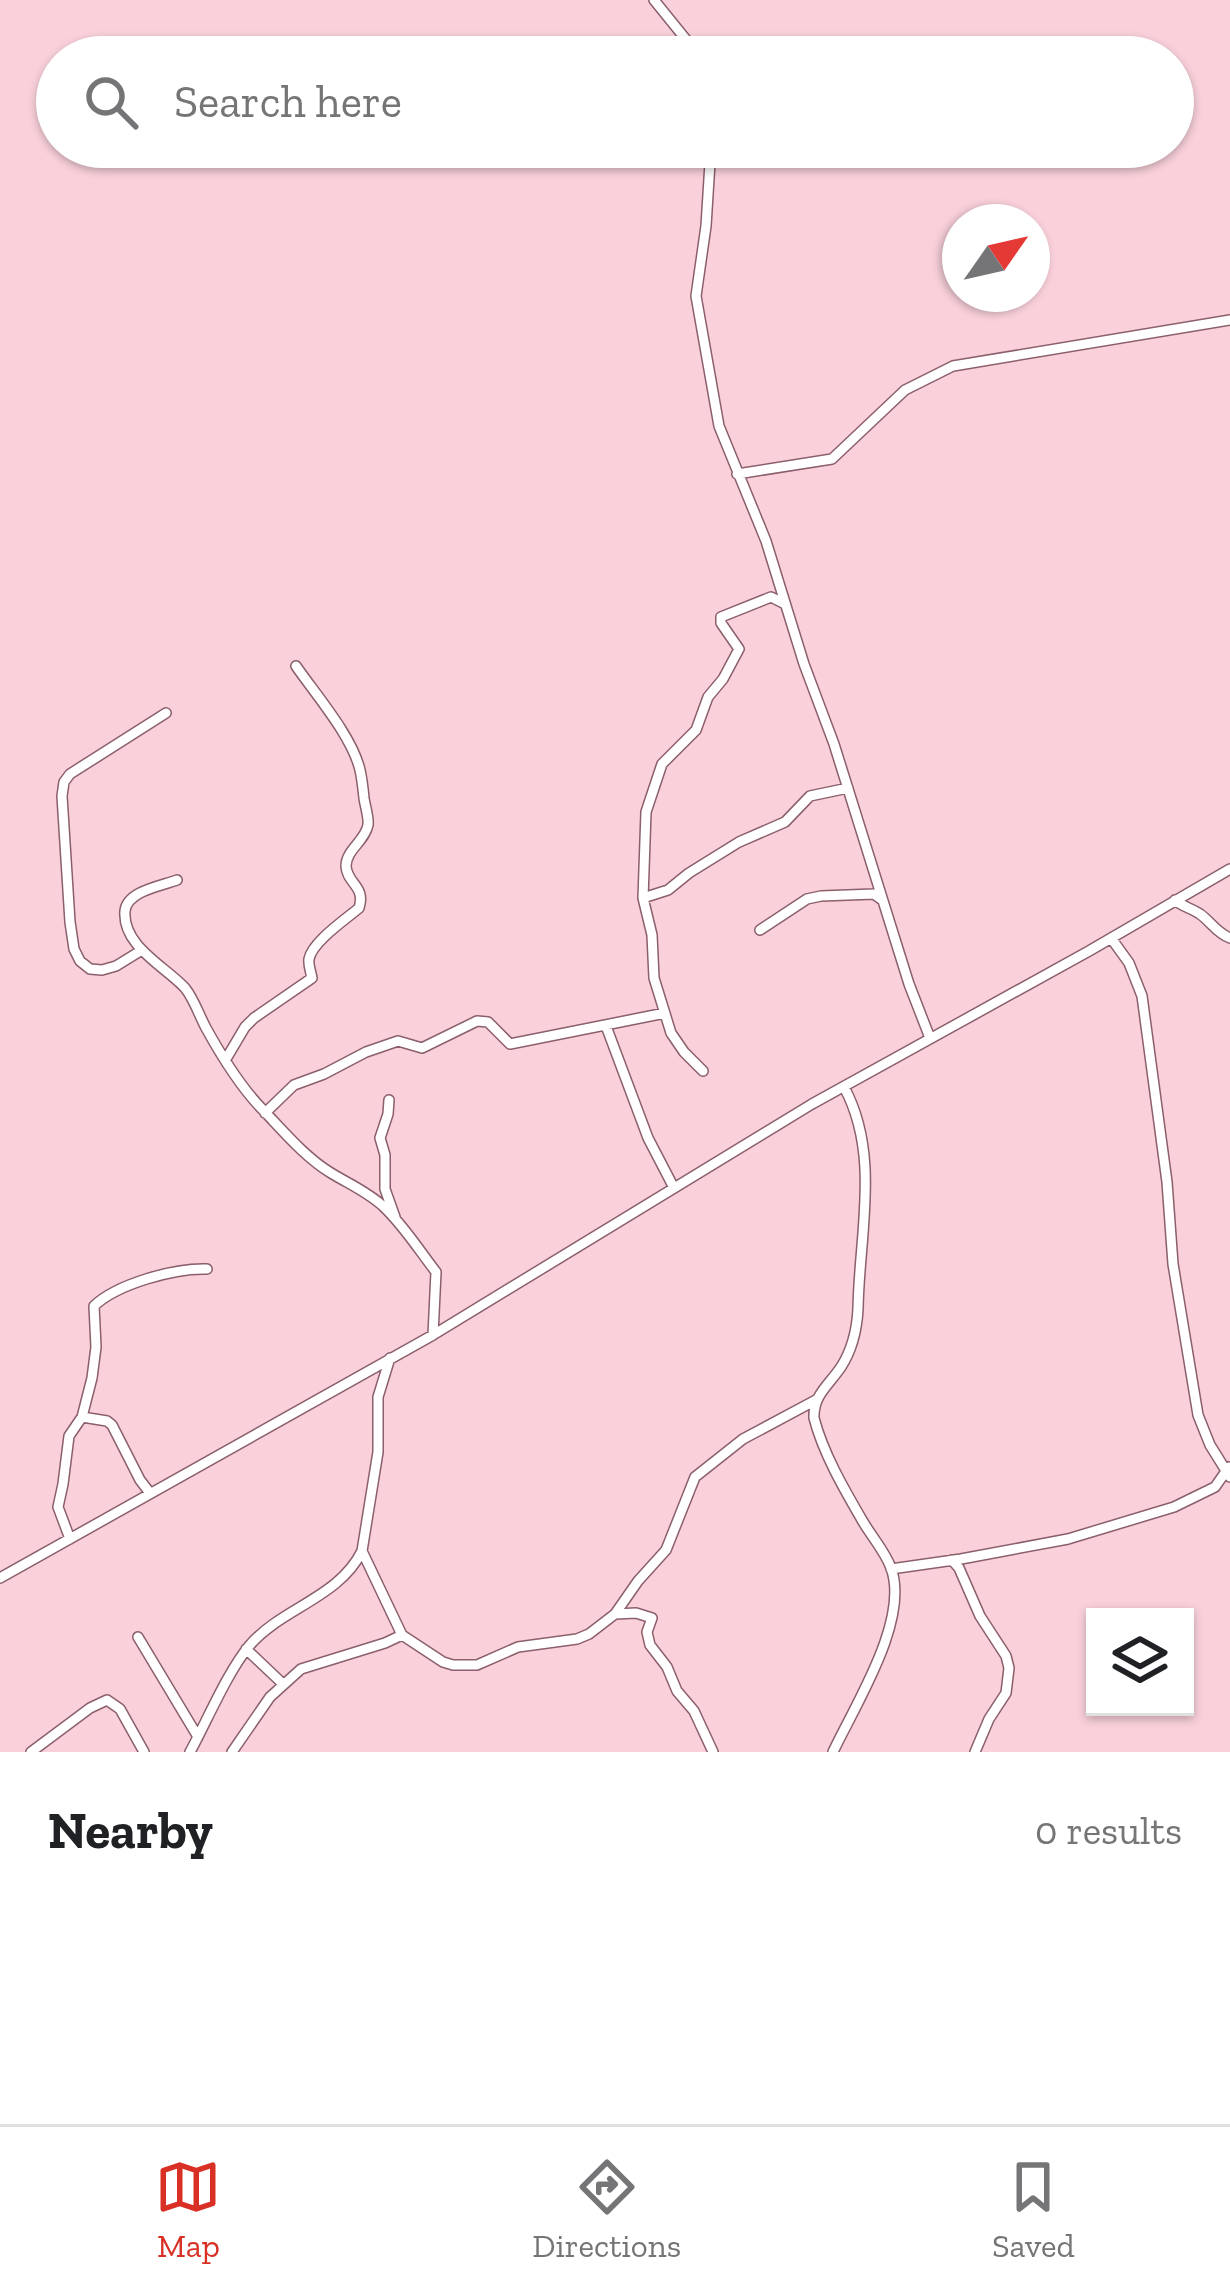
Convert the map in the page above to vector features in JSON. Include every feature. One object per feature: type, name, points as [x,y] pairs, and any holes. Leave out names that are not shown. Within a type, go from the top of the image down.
[{"type":"street","points":[[654,0],[683,36]]},
{"type":"street","points":[[710,168],[697,314],[718,427],[766,541],[930,1038]]},
{"type":"street","points":[[737,475],[832,459],[905,390],[953,366],[1230,320]]},
{"type":"street","points":[[703,1070],[671,1033],[655,979],[644,898],[646,812],[658,771],[696,730],[708,697],[739,650],[721,617],[771,597],[785,604]]},
{"type":"street","points":[[226,1059],[254,1018],[312,978],[310,955],[362,902],[346,872],[368,823],[359,765],[296,666]]},
{"type":"street","points":[[142,950],[102,970],[90,969],[80,961],[70,922],[62,796],[70,774],[166,713]]},
{"type":"street","points":[[644,898],[668,890],[739,842],[784,823],[810,796],[848,788]]},
{"type":"street","points":[[0,1578],[433,1335],[844,1087],[1230,869]]},
{"type":"street","points":[[177,880],[138,894],[125,907],[127,926],[142,950],[189,993],[208,1031],[265,1113],[308,1156],[360,1188],[396,1220],[436,1271],[433,1335]]},
{"type":"street","points":[[760,930],[807,899],[876,894],[884,902]]},
{"type":"street","points":[[1174,900],[1230,938]]},
{"type":"street","points":[[891,1569],[957,1562],[1068,1539],[1174,1507],[1215,1487],[1229,1471],[1210,1445],[1198,1415],[1173,1264],[1142,996],[1129,963],[1112,938]]},
{"type":"street","points":[[265,1113],[294,1084],[366,1052],[398,1041],[422,1048],[477,1021],[488,1022],[510,1044],[664,1012]]},
{"type":"street","points":[[606,1026],[648,1138],[674,1188]]},
{"type":"street","points":[[833,1752],[882,1648],[894,1597],[891,1569],[817,1430],[813,1406],[845,1358],[857,1326],[866,1178],[859,1125],[844,1087]]},
{"type":"street","points":[[389,1100],[380,1138],[385,1189],[396,1220]]},
{"type":"street","points":[[70,1539],[58,1507],[69,1436],[82,1418],[92,1378],[96,1302],[157,1274],[207,1269]]},
{"type":"street","points":[[190,1752],[246,1649],[343,1578],[362,1551],[378,1452],[378,1397],[390,1358]]},
{"type":"street","points":[[364,1374],[378,1397]]},
{"type":"street","points":[[362,1551],[402,1635],[443,1663],[465,1667],[518,1647],[577,1639],[615,1614],[666,1550],[695,1478],[742,1439],[816,1400]]},
{"type":"street","points":[[82,1418],[112,1425],[150,1493]]},
{"type":"street","points":[[1215,1487],[1230,1489]]},
{"type":"street","points":[[957,1562],[1010,1668],[1006,1693],[988,1719],[975,1752]]},
{"type":"street","points":[[615,1614],[635,1612],[652,1618],[647,1632],[650,1645],[696,1714],[713,1752]]},
{"type":"street","points":[[232,1752],[270,1697],[301,1669],[402,1635]]},
{"type":"street","points":[[138,1636],[198,1737]]},
{"type":"street","points":[[246,1649],[283,1684]]},
{"type":"street","points":[[31,1752],[107,1700],[120,1709],[144,1752]]}]
